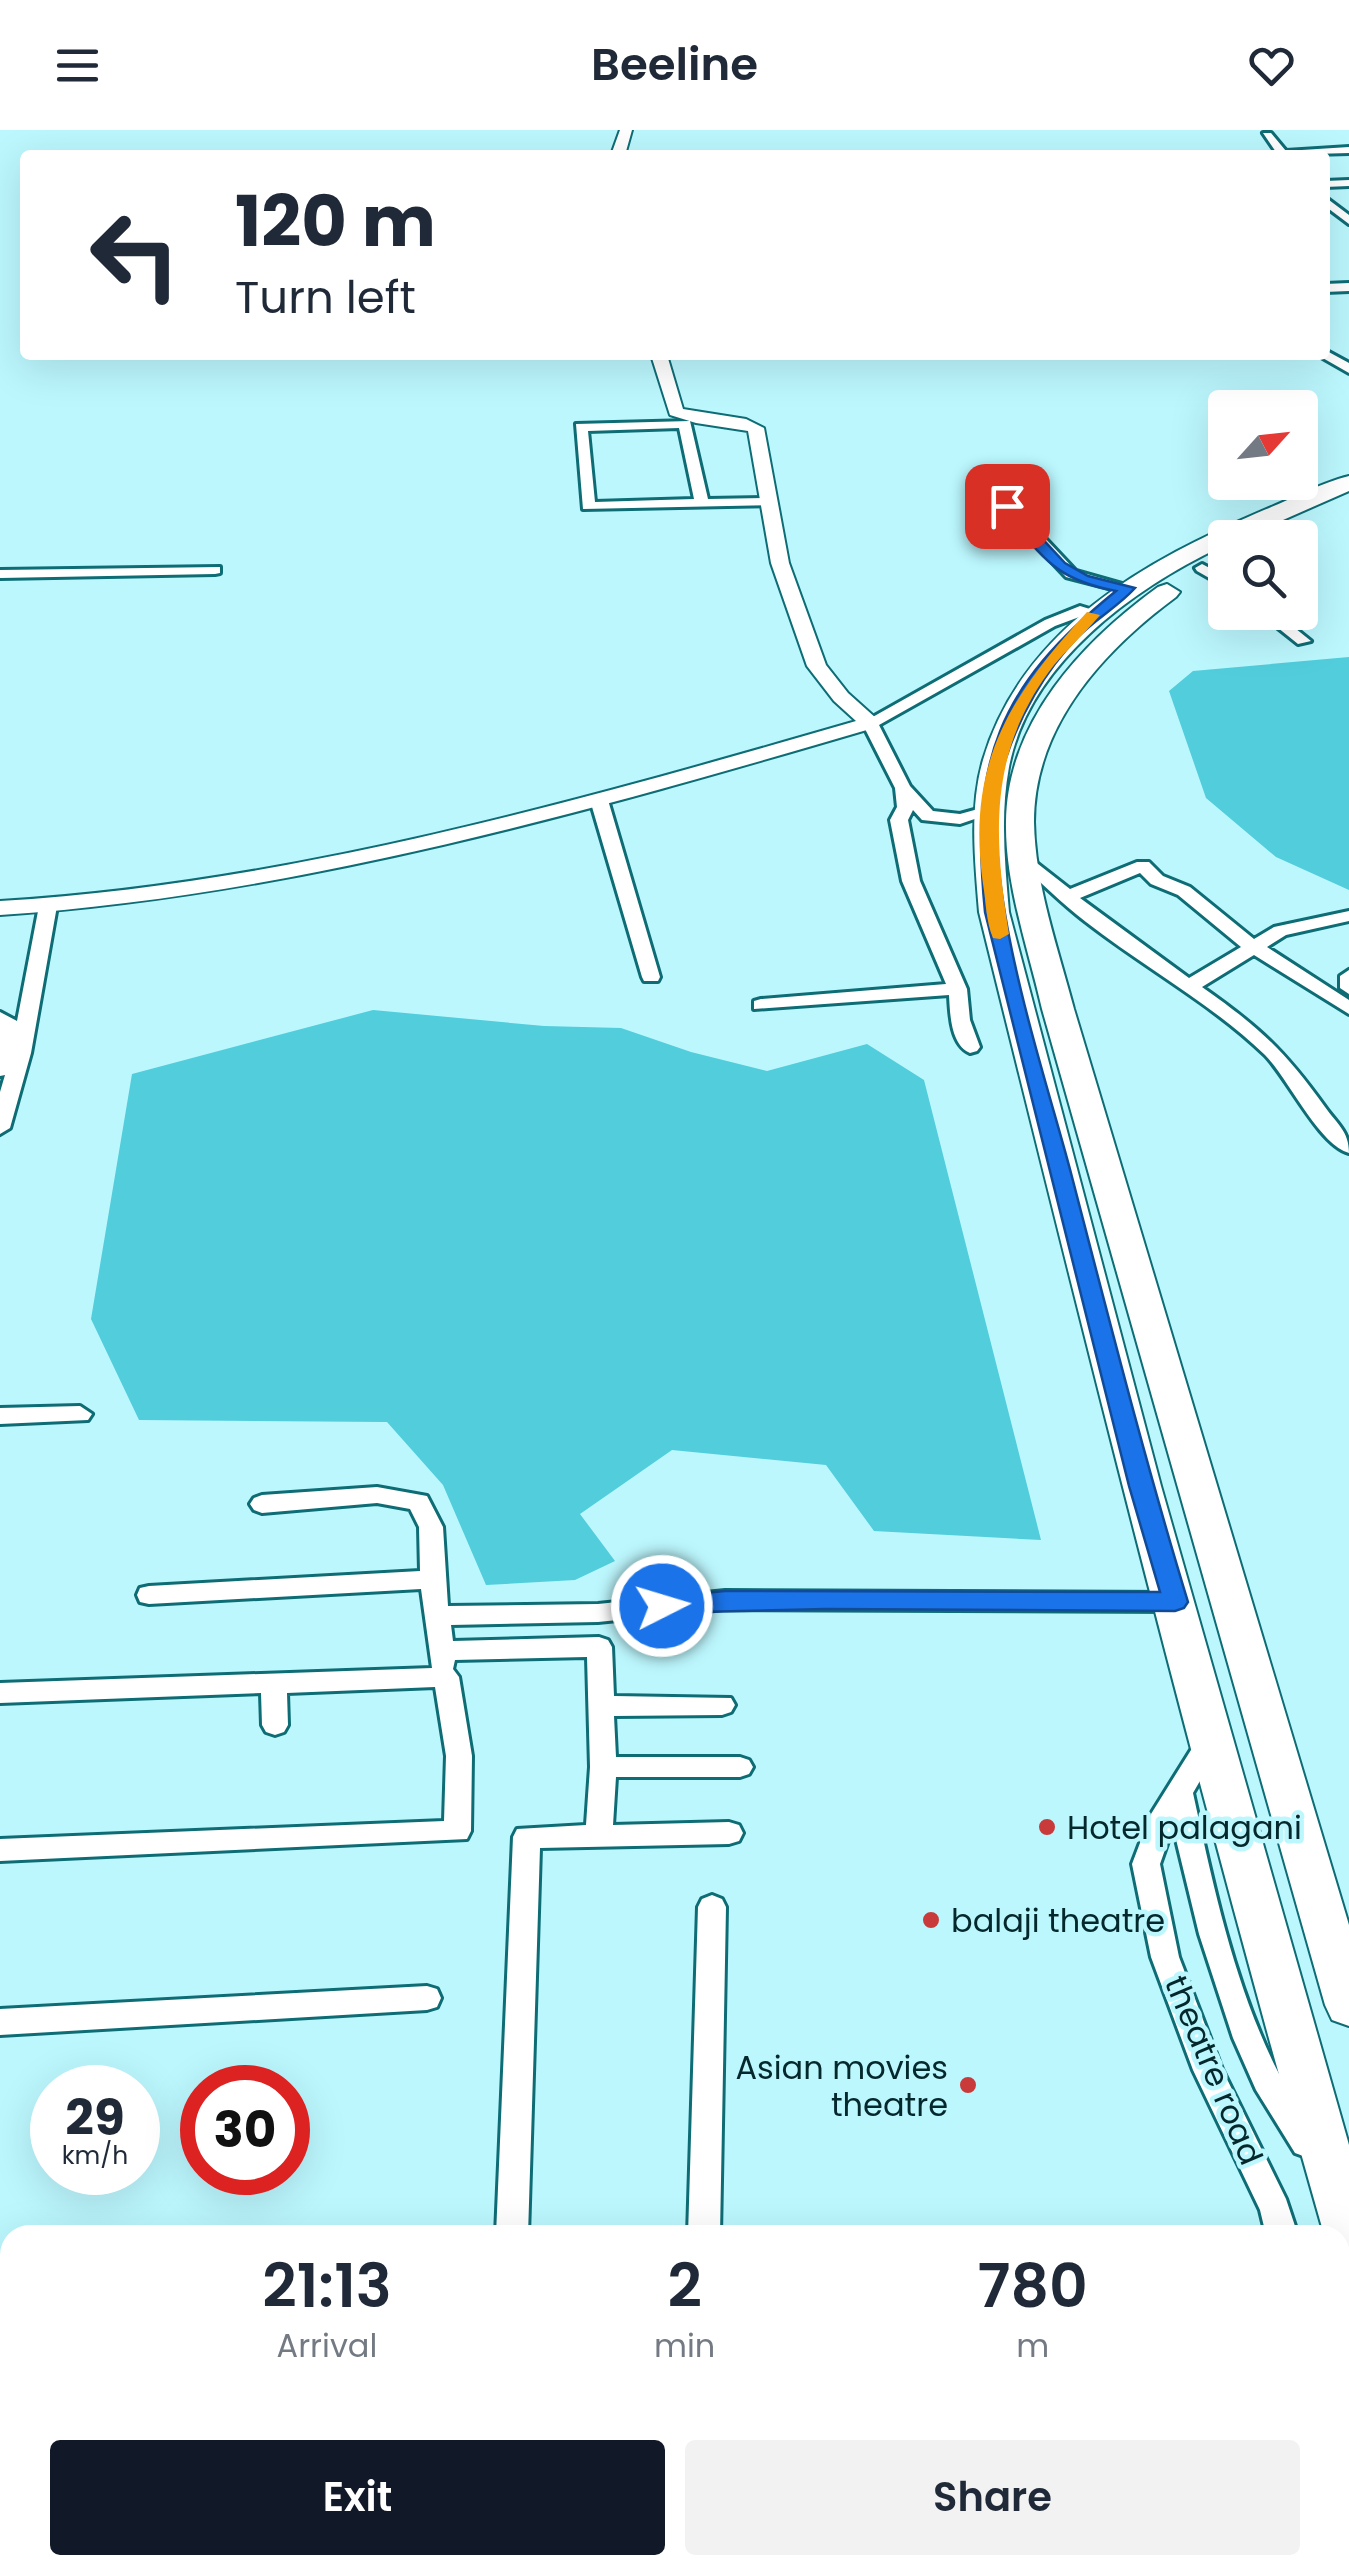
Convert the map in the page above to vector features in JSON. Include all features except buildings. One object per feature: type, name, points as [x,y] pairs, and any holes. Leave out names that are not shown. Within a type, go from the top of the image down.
[{"type":"highway","points":[[1346,2216],[1274,1976],[1141,1486],[994,912],[989,812],[996,763],[1021,706],[1042,670],[1095,612],[1183,556],[1349,482]]},
{"type":"highway","points":[[1307,520],[1349,501]]},
{"type":"highway","points":[[1208,575],[1150,603],[1105,639],[1074,677],[1029,761],[1020,819],[1024,858],[1058,1009],[1349,2004]]},
{"type":"street","points":[[1267,135],[1280,150]]},
{"type":"street","points":[[1330,351],[1349,369]]},
{"type":"street","points":[[660,360],[676,412],[692,419],[739,422],[756,428],[780,563],[818,666],[840,698],[870,723],[902,788],[906,807],[899,820],[910,881],[958,989],[960,1020],[970,1047]]},
{"type":"street","points":[[702,504],[685,424],[581,426],[588,506],[702,504],[769,502]]},
{"type":"street","points":[[1007,506],[1060,566],[1084,580],[1128,588]]},
{"type":"street","points":[[0,574],[215,570]]},
{"type":"street","points":[[0,908],[48,906],[301,869],[599,800],[870,723],[1050,623],[1080,611],[1095,612]]},
{"type":"street","points":[[1289,630],[1303,641]]},
{"type":"street","points":[[902,788],[928,816],[960,819],[989,812]]},
{"type":"street","points":[[599,800],[651,976]]},
{"type":"street","points":[[1024,858],[1065,897],[1260,1040],[1349,1147]]},
{"type":"street","points":[[1065,897],[1142,866],[1158,880],[1184,891],[1239,937],[1349,1008]]},
{"type":"street","points":[[2,1116],[15,1041],[48,906]]},
{"type":"street","points":[[1188,987],[1280,932],[1349,916]]},
{"type":"street","points":[[1349,976],[1349,988]]},
{"type":"street","points":[[761,1005],[958,989]]},
{"type":"street","points":[[0,1018],[8,1021],[15,1041],[0,1070]]},
{"type":"street","points":[[0,1416],[80,1414]]},
{"type":"street","points":[[0,1850],[456,1831],[459,1756],[432,1579],[431,1528],[419,1502],[377,1496],[262,1504]]},
{"type":"street","points":[[149,1595],[432,1579]]},
{"type":"street","points":[[438,1616],[598,1612],[725,1600],[1175,1602]]},
{"type":"street","points":[[0,1693],[274,1684],[599,1647],[603,1767],[599,1836]]},
{"type":"street","points":[[274,1684],[275,1725]]},
{"type":"street","points":[[602,1706],[722,1705]]},
{"type":"street","name":"theatre road","points":[[1210,1740],[1161,1822],[1146,1864],[1160,1937],[1208,2070],[1279,2225]]},
{"type":"street","points":[[603,1767],[740,1767]]},
{"type":"street","points":[[1179,1792],[1200,1890],[1263,2073],[1346,2216]]},
{"type":"street","points":[[512,2225],[527,1837],[729,1833]]},
{"type":"street","points":[[704,2225],[712,1907]]},
{"type":"street","points":[[0,2022],[427,1998]]},
{"type":"water","points":[[1349,657],[1349,890],[1276,857],[1206,798],[1169,691],[1193,671]]},
{"type":"water","points":[[373,1010],[544,1026],[621,1028],[691,1052],[767,1071],[867,1044],[924,1080],[1041,1540],[874,1531],[826,1465],[672,1450],[580,1514],[615,1561],[575,1580],[486,1585],[443,1485],[387,1422],[139,1420],[91,1319],[132,1074]]},
{"type":"slow traffic","points":[[1000,934],[990,866],[989,812],[996,763],[1042,670],[1092,615]]},
{"type":"place","name":"Hotel palagani","points":[[1047,1827]]},
{"type":"place","name":"balaji theatre","points":[[931,1920]]},
{"type":"place","name":"Asian movies theatre","points":[[968,2085]]},
{"type":"route","points":[[662,1606],[725,1600],[1175,1602],[1141,1486],[1020,1016],[994,912],[990,866],[989,812],[996,763],[1021,706],[1042,670],[1073,633],[1128,588],[1084,580],[1060,566],[1007,506]]}]
